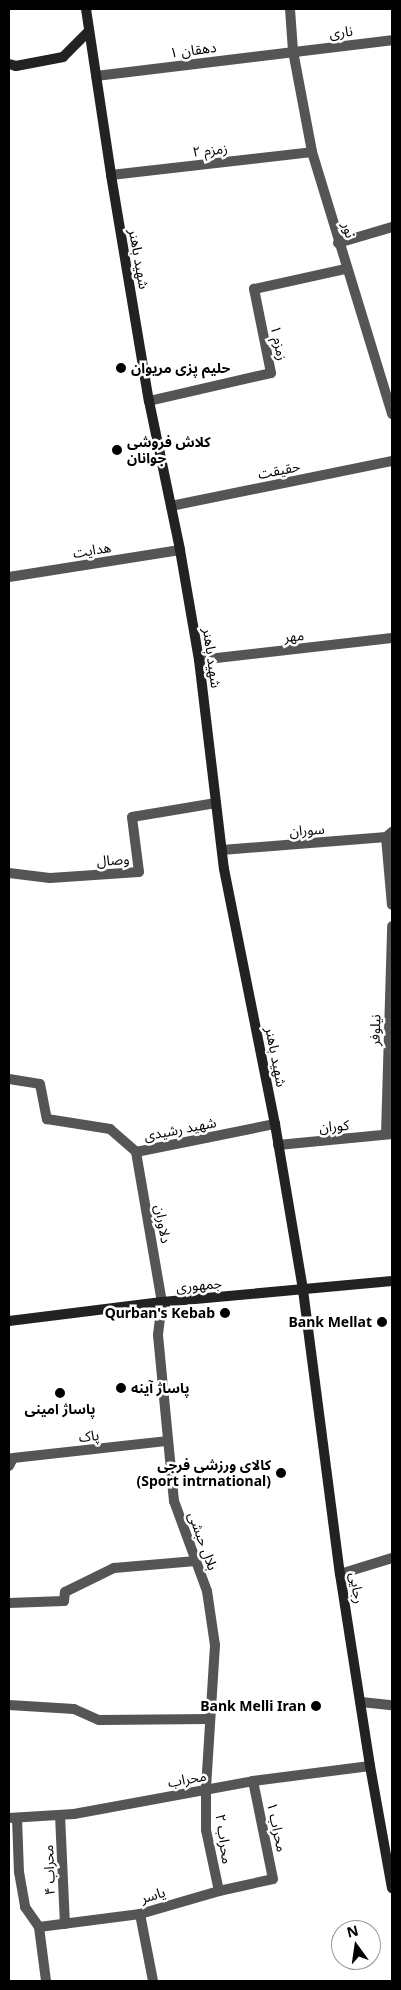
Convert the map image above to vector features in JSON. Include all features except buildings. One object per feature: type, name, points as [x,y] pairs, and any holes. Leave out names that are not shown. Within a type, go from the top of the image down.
[{"type":"street","name":"شهید باهنر","points":[[86,9],[110,175],[149,401],[180,550],[199,660],[222,850],[275,1124],[302,1290]]},
{"type":"street","name":"نور","points":[[290,9],[293,51],[312,152],[346,269],[392,410]]},
{"type":"street","points":[[9,64],[16,66],[63,57],[89,31]]},
{"type":"street","name":"ناری","points":[[293,51],[392,40]]},
{"type":"street","name":"دهقان ۱","points":[[96,76],[293,51]]},
{"type":"street","name":"زمزم ۲","points":[[110,175],[312,152]]},
{"type":"street","points":[[338,243],[392,227]]},
{"type":"street","name":"زمزم ۱","points":[[149,401],[271,373],[254,289],[346,269]]},
{"type":"street","name":"حقیقت","points":[[171,506],[392,461]]},
{"type":"street","name":"هدایت","points":[[9,576],[180,550]]},
{"type":"street","name":"مهر","points":[[199,660],[392,638]]},
{"type":"street","name":"وصال","points":[[9,873],[50,878],[139,872],[132,817],[216,803]]},
{"type":"street","points":[[389,835],[392,905]]},
{"type":"street","name":"سوران","points":[[222,850],[389,835]]},
{"type":"street","name":"نیلوفر","points":[[389,1134],[392,926]]},
{"type":"street","name":"شهید رشیدی","points":[[9,1079],[40,1084],[47,1119],[110,1129],[136,1152],[275,1124]]},
{"type":"street","name":"کوران","points":[[278,1145],[389,1134]]},
{"type":"street","name":"دلاوران","points":[[136,1152],[162,1302]]},
{"type":"street","name":"جمهوری","points":[[9,1321],[162,1302],[392,1282]]},
{"type":"street","name":"رجایی","points":[[302,1290],[340,1574],[370,1766],[392,1888]]},
{"type":"street","name":"بلال حبشی","points":[[162,1302],[158,1335],[174,1501],[207,1591],[215,1645],[206,1790]]},
{"type":"street","name":"پاک","points":[[11,1462],[168,1441]]},
{"type":"street","points":[[340,1574],[392,1558]]},
{"type":"street","points":[[9,1603],[64,1601],[65,1592],[114,1568],[196,1561]]},
{"type":"street","points":[[361,1702],[392,1705]]},
{"type":"street","points":[[9,1705],[74,1709],[99,1720],[210,1719]]},
{"type":"street","name":"محراب","points":[[13,1818],[60,1815],[253,1781],[370,1766]]},
{"type":"street","name":"محراب ۱","points":[[253,1781],[273,1879]]},
{"type":"street","name":"محراب ۲","points":[[206,1790],[206,1830],[219,1891]]},
{"type":"street","name":"محراب ۴","points":[[60,1815],[65,1924]]},
{"type":"street","points":[[13,1818],[25,1907],[39,1927],[46,1981]]},
{"type":"street","points":[[9,1878],[19,1872]]},
{"type":"street","name":"یاسر","points":[[39,1927],[140,1914],[219,1891],[273,1879]]},
{"type":"street","points":[[140,1914],[153,1981]]},
{"type":"place","name":"حلیم پزی مریوان","points":[[121,368]]},
{"type":"place","name":"کلاش فروشی جوانان","points":[[117,450]]},
{"type":"place","name":"Qurban's Kebab","points":[[225,1313]]},
{"type":"place","name":"Bank Mellat","points":[[382,1322]]},
{"type":"place","name":"پاساژ آینه","points":[[121,1388]]},
{"type":"place","name":"پاساژ امینی","points":[[60,1393]]},
{"type":"place","name":"کالای ورزشی فرجی (Sport intrnational)","points":[[281,1473]]},
{"type":"place","name":"Bank Melli Iran","points":[[316,1706]]}]
